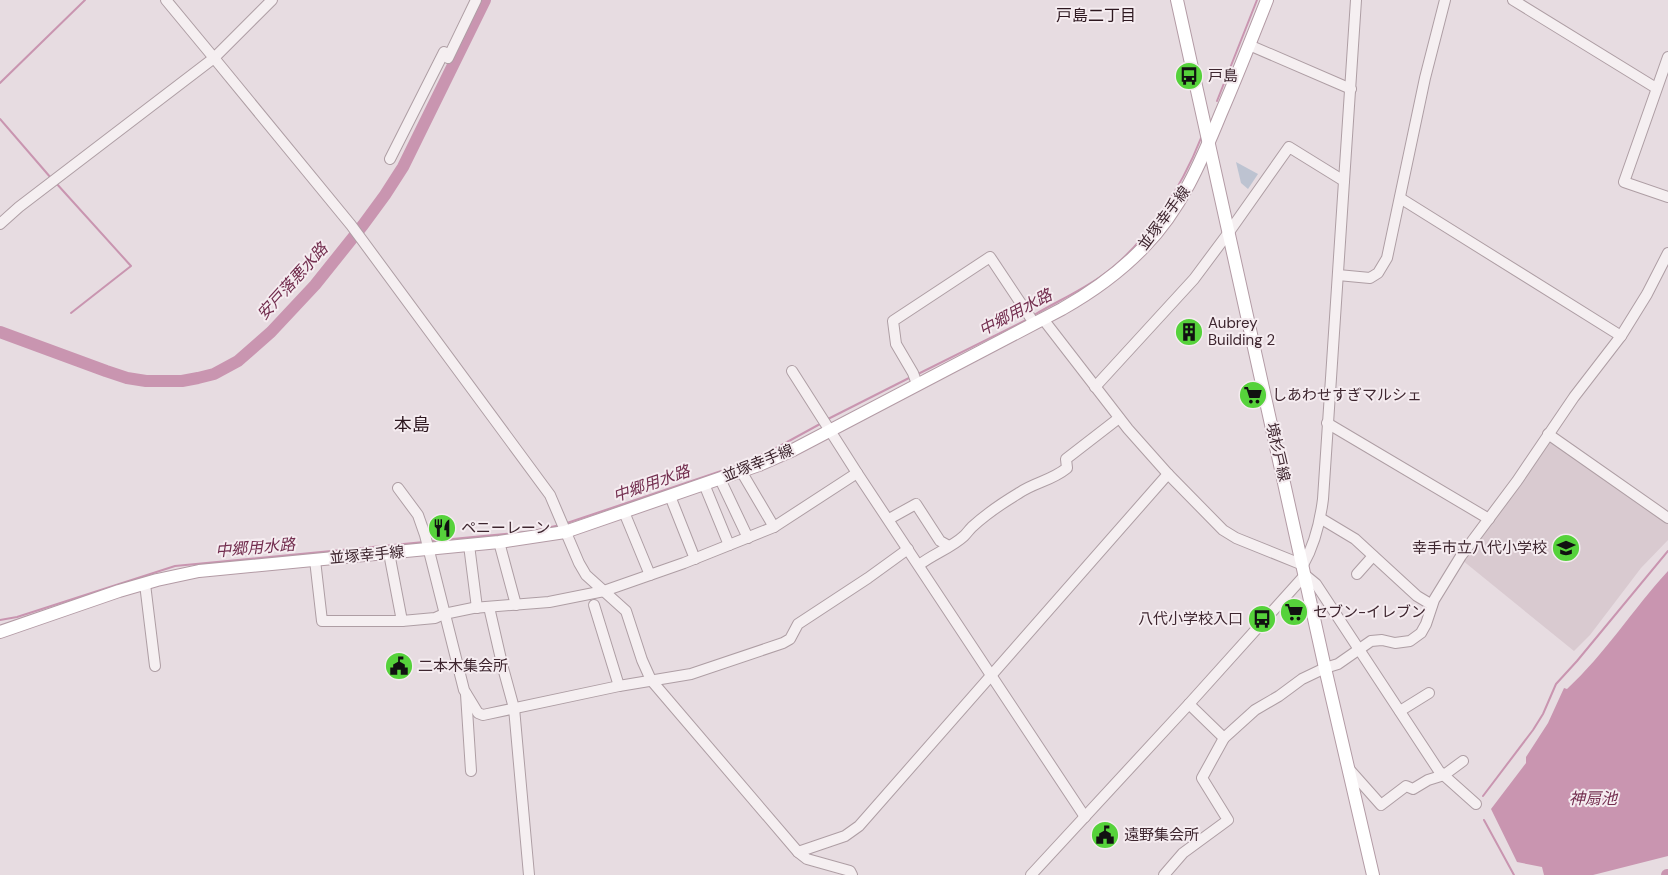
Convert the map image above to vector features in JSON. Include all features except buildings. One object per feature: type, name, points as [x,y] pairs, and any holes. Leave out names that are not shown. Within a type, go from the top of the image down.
[{"type":"main road","name":"境杉戸線","points":[[1177,0],[1325,668],[1373,875]]},
{"type":"main road","name":"並塚幸手線","points":[[0,632],[145,584],[199,571],[499,542],[566,532],[759,466],[792,450],[1086,295],[1120,270],[1145,247],[1180,200],[1199,166],[1266,0]]},
{"type":"main road","points":[[1199,100],[1212,107],[1225,105]]},
{"type":"street","points":[[166,0],[357,233],[550,495],[586,575],[626,611],[642,660],[651,680],[798,852],[807,860],[850,871],[852,875]]},
{"type":"street","points":[[0,224],[27,201],[214,58],[272,0]]},
{"type":"street","points":[[390,159],[444,52],[448,58],[476,0]]},
{"type":"street","points":[[1031,875],[1190,704],[1304,570],[1320,518],[1356,0]]},
{"type":"street","points":[[1338,276],[1370,278],[1378,272],[1386,258],[1425,78],[1445,0]]},
{"type":"street","points":[[1513,0],[1661,83]]},
{"type":"street","points":[[1249,45],[1351,89]]},
{"type":"street","points":[[1668,57],[1661,83],[1624,182],[1668,197]]},
{"type":"street","points":[[1095,387],[1194,279],[1288,147],[1344,180]]},
{"type":"street","points":[[1400,198],[1621,336]]},
{"type":"street","points":[[1164,875],[1183,853],[1228,820],[1202,778],[1224,738],[1255,710],[1279,696],[1302,679],[1338,664],[1371,641],[1395,643],[1414,639],[1421,633],[1434,600],[1461,556],[1517,481],[1574,397],[1621,336],[1647,294],[1668,253]]},
{"type":"street","points":[[917,384],[913,373],[896,344],[893,321],[990,257],[1039,321],[1119,418],[1168,474],[1223,530],[1304,570],[1316,584],[1439,771],[1476,804]]},
{"type":"street","points":[[792,371],[1085,817]]},
{"type":"street","points":[[919,565],[964,537],[973,526],[1034,483],[1059,475],[1066,468],[1066,458],[1119,418]]},
{"type":"street","points":[[1327,423],[1489,519]]},
{"type":"street","points":[[1548,434],[1668,518]]},
{"type":"street","points":[[741,471],[774,527]]},
{"type":"street","points":[[315,560],[322,621],[402,621],[435,618],[444,614],[477,608],[549,602],[604,591],[748,538],[774,527],[857,472]]},
{"type":"street","points":[[798,852],[845,836],[859,826],[1168,474]]},
{"type":"street","points":[[720,479],[748,538]]},
{"type":"street","points":[[704,484],[729,545]]},
{"type":"street","points":[[400,487],[418,515],[425,535],[427,549],[466,693],[471,771]]},
{"type":"street","points":[[670,496],[695,558]]},
{"type":"street","points":[[889,519],[916,504],[940,541],[949,546]]},
{"type":"street","points":[[624,512],[650,575]]},
{"type":"street","points":[[1320,518],[1355,538],[1417,596],[1432,605]]},
{"type":"street","points":[[499,542],[516,605]]},
{"type":"street","points":[[469,545],[477,608]]},
{"type":"street","points":[[466,693],[478,713],[483,715],[619,686],[691,674],[790,639],[798,624],[868,578],[908,548]]},
{"type":"street","points":[[389,553],[402,621]]},
{"type":"street","points":[[1357,574],[1373,556]]},
{"type":"street","points":[[145,584],[155,666]]},
{"type":"street","points":[[594,605],[619,686]]},
{"type":"street","points":[[489,607],[502,668],[514,708],[528,875]]},
{"type":"street","points":[[1400,712],[1429,693]]},
{"type":"street","points":[[1190,704],[1224,738]]},
{"type":"street","points":[[1349,769],[1381,805],[1406,786],[1413,789],[1428,780],[1444,775],[1463,761]]},
{"type":"street","points":[[1428,780],[1435,789]]},
{"type":"shaded area","points":[[1236,162],[1258,174],[1248,189],[1241,183]]},
{"type":"shaded area","name":"幸手市立八代小学校","points":[[1550,439],[1668,523],[1668,540],[1641,568],[1590,635],[1574,651],[1462,560]]},
{"type":"water","name":"神扇池","points":[[1668,571],[1668,856],[1593,875],[1544,875],[1542,867],[1517,862],[1491,809],[1526,763],[1526,757],[1548,723],[1564,688],[1567,689],[1594,661]]},
{"type":"waterway","points":[[0,83],[85,0]]},
{"type":"waterway","name":"安戸落悪水路","points":[[0,332],[106,371],[127,378],[146,381],[182,381],[198,378],[214,374],[238,361],[271,332],[315,285],[385,195],[403,167],[485,0]]},
{"type":"waterway","name":"中郷用水路","points":[[1217,101],[1257,0]]},
{"type":"waterway","points":[[0,119],[51,178]]},
{"type":"waterway","name":"中郷用水路","points":[[1034,315],[1100,277],[1132,250],[1160,215],[1172,196],[1201,138]]},
{"type":"waterway","points":[[56,183],[131,266],[71,313]]},
{"type":"waterway","name":"中郷用水路","points":[[918,374],[1028,319]]},
{"type":"waterway","name":"中郷用水路","points":[[826,420],[911,377]]},
{"type":"waterway","name":"中郷用水路","points":[[567,523],[736,466],[778,447],[820,424]]},
{"type":"waterway","name":"中郷用水路","points":[[538,530],[560,525]]},
{"type":"waterway","name":"中郷用水路","points":[[431,541],[526,532]]},
{"type":"waterway","name":"中郷用水路","points":[[0,620],[17,617],[175,566],[424,542]]},
{"type":"waterway","points":[[1483,796],[1533,730],[1543,714],[1556,684],[1668,551]]},
{"type":"waterway","points":[[1484,820],[1514,875]]},
{"type":"place","name":"戸島","points":[[1189,76]]},
{"type":"place","name":"Aubrey Building 2","points":[[1189,332]]},
{"type":"place","name":"しあわせすぎマルシェ","points":[[1253,395]]},
{"type":"place","name":"ペニーレーン","points":[[442,528]]},
{"type":"place","name":"幸手市立八代小学校","points":[[1566,548]]},
{"type":"place","name":"セブン-イレブン","points":[[1294,612]]},
{"type":"place","name":"八代小学校入口","points":[[1262,619]]},
{"type":"place","name":"二本木集会所","points":[[399,666]]},
{"type":"place","name":"遠野集会所","points":[[1105,835]]},
{"type":"district","name":"戸島二丁目","points":[[1096,15]]},
{"type":"district","name":"本島","points":[[412,425]]}]
